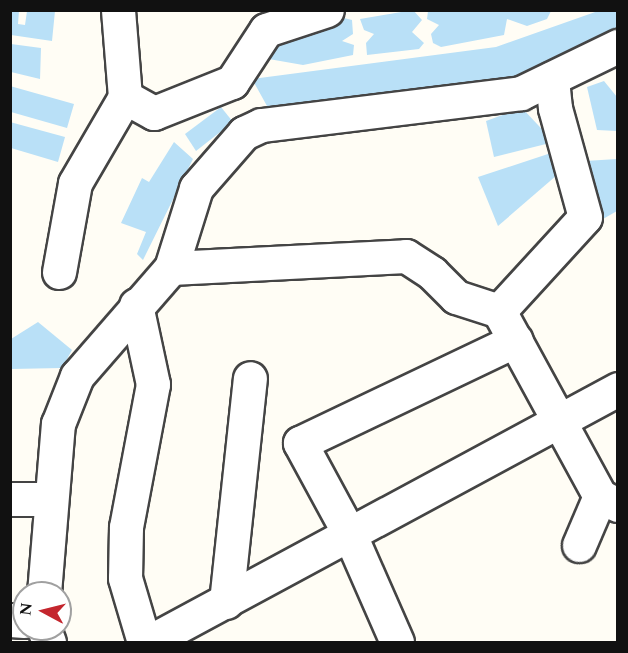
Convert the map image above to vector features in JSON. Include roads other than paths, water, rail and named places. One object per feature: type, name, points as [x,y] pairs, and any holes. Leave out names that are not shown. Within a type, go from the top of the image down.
[{"type":"street","points":[[59,272],[75,183],[125,97],[118,10]]},
{"type":"street","points":[[125,97],[154,113],[232,82],[266,30],[327,10]]},
{"type":"street","points":[[45,581],[58,424],[77,376],[136,305],[171,268],[196,188],[243,133],[261,125],[520,93],[618,46]]},
{"type":"street","points":[[499,311],[585,217],[555,108],[552,78]]},
{"type":"street","points":[[232,82],[261,125]]},
{"type":"street","points":[[171,268],[406,256],[432,273],[456,297],[499,311],[560,421],[609,501],[579,545]]},
{"type":"street","points":[[136,305],[153,384],[126,527],[125,578],[144,642]]},
{"type":"street","points":[[397,642],[350,535],[300,442],[516,340]]},
{"type":"street","points":[[226,602],[250,378]]},
{"type":"street","points":[[149,642],[618,389]]},
{"type":"street","points":[[10,499],[51,499]]},
{"type":"water","points":[[11,10],[19,11],[18,24],[25,25],[27,11],[55,11],[52,41],[11,35]]},
{"type":"water","points":[[413,10],[422,20],[412,32],[424,43],[419,49],[367,55],[366,43],[374,34],[364,30],[360,19]]},
{"type":"water","points":[[428,10],[551,11],[547,19],[527,26],[507,19],[504,35],[441,47],[433,43],[431,34],[439,25],[427,19]]},
{"type":"water","points":[[598,11],[617,11],[617,44],[517,88],[272,115],[252,79],[496,47]]},
{"type":"water","points":[[344,18],[352,20],[353,34],[342,41],[354,45],[353,55],[303,65],[263,58],[274,40],[292,29]]},
{"type":"water","points":[[11,44],[41,48],[40,79],[11,72]]},
{"type":"water","points":[[604,81],[617,97],[617,131],[597,130],[587,87]]},
{"type":"water","points":[[10,86],[74,104],[67,128],[11,112]]},
{"type":"water","points":[[221,107],[233,122],[196,151],[185,134]]},
{"type":"water","points":[[522,108],[554,142],[494,157],[486,121]]},
{"type":"water","points":[[10,122],[65,137],[58,162],[11,148]]},
{"type":"water","points":[[174,142],[193,159],[143,260],[137,254],[146,232],[121,223],[142,178],[149,182]]},
{"type":"water","points":[[557,151],[564,169],[498,226],[478,177]]},
{"type":"water","points":[[617,159],[617,211],[603,219],[585,161]]},
{"type":"water","points":[[38,322],[72,350],[62,368],[11,369],[11,339]]}]
